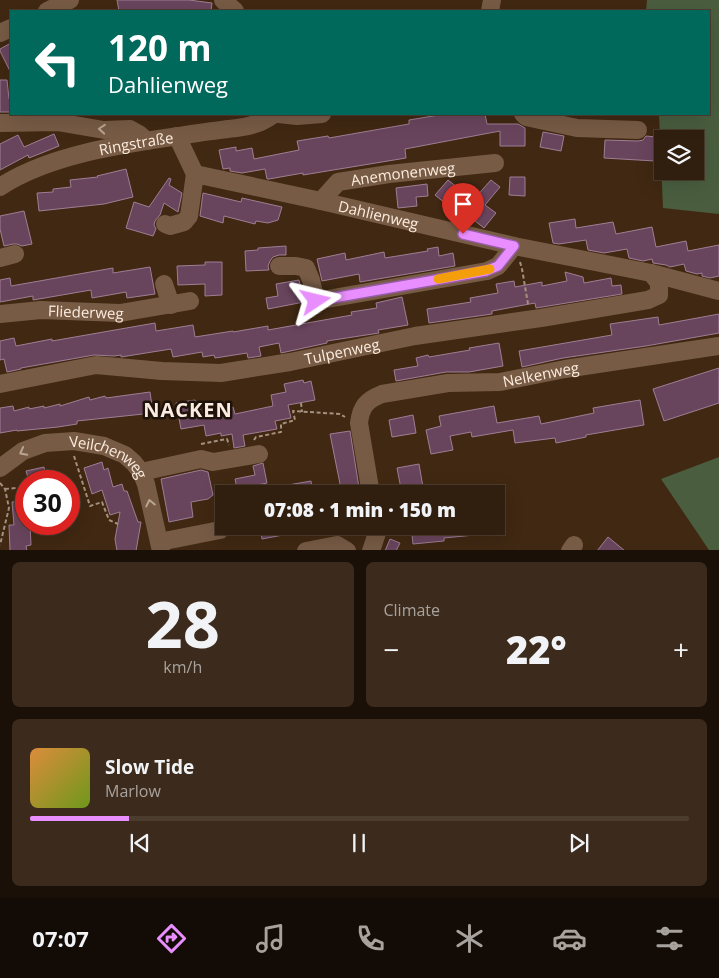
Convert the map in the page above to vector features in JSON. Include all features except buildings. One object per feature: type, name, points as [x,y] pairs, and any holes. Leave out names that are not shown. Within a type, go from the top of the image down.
[{"type":"street","points":[[49,10],[70,0]]},
{"type":"street","points":[[223,0],[234,10]]},
{"type":"street","name":"Ringstraße","points":[[0,187],[35,169],[108,147],[247,126],[258,123],[273,115]]},
{"type":"street","points":[[288,115],[310,115]]},
{"type":"street","points":[[524,115],[577,128],[638,130]]},
{"type":"street","points":[[0,123],[57,122],[104,130],[130,129],[140,134],[147,141]]},
{"type":"street","points":[[165,224],[170,226],[184,222],[189,216],[195,174],[177,136]]},
{"type":"street","name":"Anemonenweg","points":[[321,201],[338,182],[389,174],[495,163]]},
{"type":"street","name":"Dahlienweg","points":[[195,174],[514,246],[651,274],[719,291]]},
{"type":"street","points":[[279,266],[306,268],[316,301],[486,271],[498,266],[514,246]]},
{"type":"street","name":"Tulpenweg","points":[[0,384],[96,364],[162,371],[221,373],[290,362],[415,336],[648,300],[659,295],[659,282],[651,274]]},
{"type":"street","points":[[164,284],[170,305]]},
{"type":"street","name":"Fliederweg","points":[[0,314],[40,310],[120,313],[190,301]]},
{"type":"street","name":"Nelkenweg","points":[[359,423],[360,413],[365,404],[382,394],[448,384],[500,382],[565,369],[719,346]]},
{"type":"street","points":[[359,423],[369,485]]},
{"type":"street","name":"Veilchenweg","points":[[0,468],[23,451],[45,443],[74,441],[104,446],[125,455],[141,472],[146,484],[160,546]]},
{"type":"street","points":[[141,472],[201,459],[213,462],[255,448]]},
{"type":"street","points":[[160,546],[215,531]]},
{"type":"street","points":[[371,550],[376,535]]},
{"type":"street","points":[[306,550],[337,545],[348,550]]},
{"type":"path","points":[[514,246],[522,269],[531,319]]},
{"type":"path","points":[[301,403],[302,412]]},
{"type":"path","points":[[255,448],[256,437],[281,432],[281,424],[295,420],[293,411],[340,414],[359,423]]},
{"type":"path","points":[[198,444],[227,439],[229,446]]},
{"type":"path","points":[[74,441],[73,452],[90,506],[102,502],[109,520],[118,524]]},
{"type":"path","points":[[0,482],[5,489],[9,508],[0,545]]},
{"type":"path","points":[[5,489],[15,488]]},
{"type":"green space","points":[[647,0],[719,0],[719,214],[663,208],[662,180],[704,180],[704,130],[660,130],[659,115],[710,115],[710,10],[646,10]]},
{"type":"green space","points":[[719,457],[719,550],[709,550],[661,479]]},
{"type":"slow traffic","points":[[438,279],[490,269]]},
{"type":"district","name":"NACKEN","points":[[188,409]]},
{"type":"route","points":[[316,301],[486,271],[498,266],[514,246],[463,234]]}]
